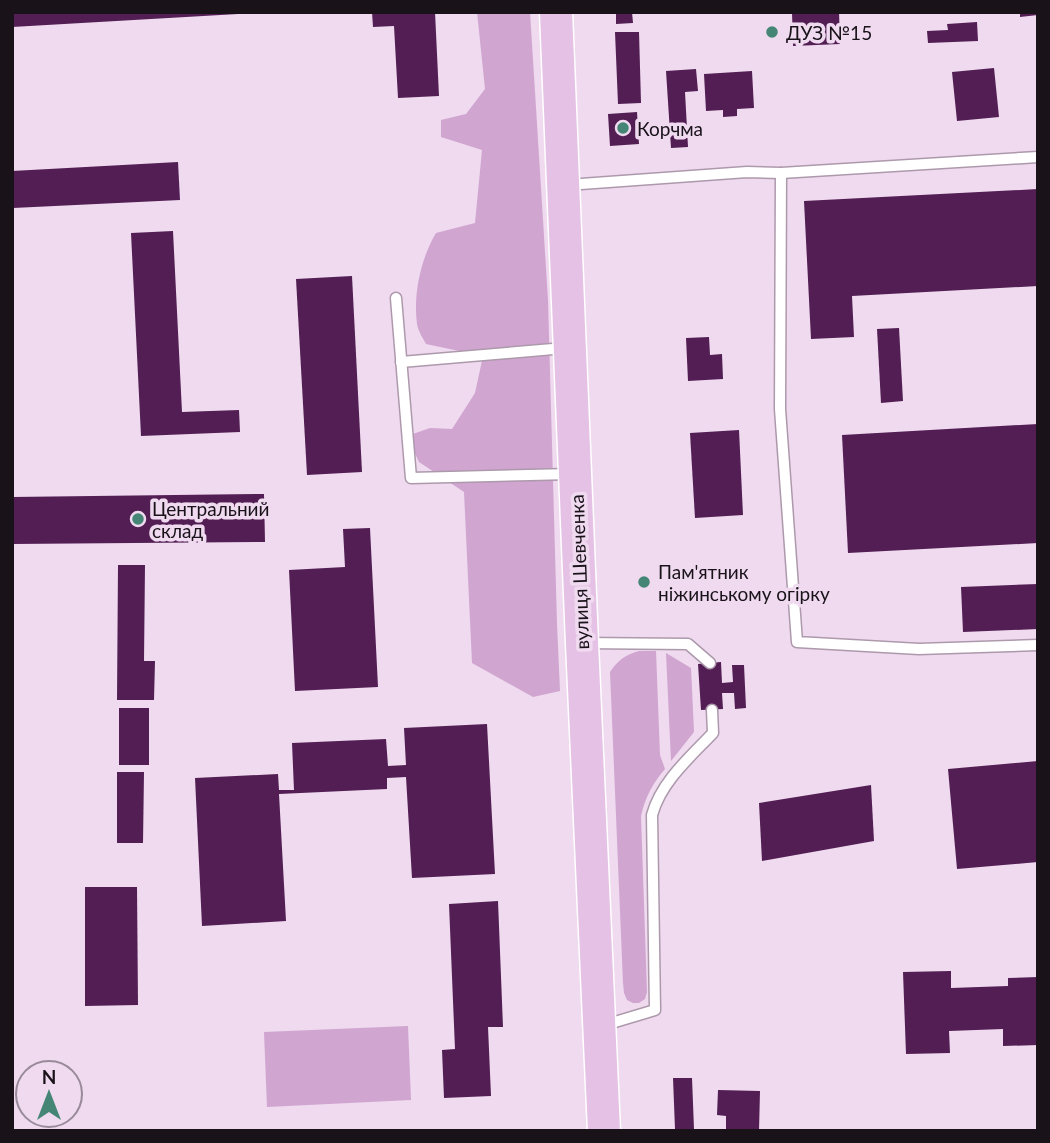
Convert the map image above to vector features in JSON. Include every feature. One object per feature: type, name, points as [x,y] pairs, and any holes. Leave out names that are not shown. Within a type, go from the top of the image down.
[{"type":"main road","name":"вулиця Шевченка","points":[[556,12],[604,1131]]},
{"type":"lane","points":[[563,185],[747,172],[782,173],[1038,157]]},
{"type":"lane","points":[[782,173],[780,409],[797,642],[919,649],[1038,645]]},
{"type":"lane","points":[[396,298],[411,478],[575,474]]},
{"type":"lane","points":[[401,362],[569,348]]},
{"type":"lane","points":[[582,643],[688,644],[710,663]]},
{"type":"lane","points":[[601,1026],[655,1010],[652,815],[655,804],[671,779],[713,733],[712,710]]},
{"type":"shaded area","points":[[477,12],[530,12],[548,300],[560,691],[533,697],[472,663],[464,492],[419,462],[407,436],[430,428],[452,429],[475,393],[483,356],[426,344],[418,327],[416,313],[419,277],[436,233],[475,223],[482,150],[441,137],[441,120],[466,114],[485,89]]},
{"type":"shaded area","points":[[639,651],[656,651],[660,755],[665,769],[650,791],[641,816],[647,992],[645,999],[633,1003],[627,1000],[623,983],[610,672],[622,659]]},
{"type":"shaded area","points":[[666,653],[691,668],[694,732],[671,761]]},
{"type":"shaded area","points":[[408,1026],[411,1100],[267,1107],[264,1032]]},
{"type":"building","points":[[12,12],[238,12],[238,14],[12,27]]},
{"type":"building","points":[[372,12],[435,12],[439,96],[398,98],[394,26],[373,27]]},
{"type":"building","points":[[616,12],[632,12],[633,23],[616,24]]},
{"type":"building","points":[[792,12],[839,12],[840,44],[793,46]]},
{"type":"building","points":[[1020,12],[1038,12],[1038,15],[1020,17]]},
{"type":"building","points":[[977,22],[978,41],[928,43],[927,31],[948,30],[947,24]]},
{"type":"building","points":[[615,32],[639,32],[641,103],[618,104]]},
{"type":"building","points":[[994,68],[999,117],[957,121],[952,72]]},
{"type":"building","points":[[696,69],[698,91],[685,92],[688,147],[671,148],[666,71]]},
{"type":"building","points":[[752,71],[754,108],[737,109],[737,116],[723,117],[723,110],[706,111],[704,74]]},
{"type":"building","points":[[637,112],[639,144],[610,146],[608,114]]},
{"type":"building","points":[[178,162],[180,200],[13,208],[12,171]]},
{"type":"building","points":[[1038,189],[1038,286],[852,296],[854,337],[811,339],[804,201]]},
{"type":"building","points":[[173,231],[182,412],[239,410],[240,432],[141,436],[131,233]]},
{"type":"building","points":[[352,276],[362,472],[307,475],[296,279]]},
{"type":"building","points":[[899,328],[903,401],[881,403],[877,329]]},
{"type":"building","points":[[709,337],[710,355],[722,354],[723,379],[688,381],[686,338]]},
{"type":"building","points":[[1038,424],[1038,543],[848,553],[842,435]]},
{"type":"building","points":[[739,430],[743,515],[695,518],[690,433]]},
{"type":"building","name":"Центральний склад","points":[[264,494],[265,542],[12,544],[12,497]]},
{"type":"building","points":[[370,528],[378,687],[295,691],[289,570],[345,567],[343,529]]},
{"type":"building","points":[[118,565],[145,565],[144,661],[155,661],[154,700],[117,700]]},
{"type":"building","points":[[1038,584],[1038,629],[963,632],[961,587]]},
{"type":"building","points":[[721,662],[722,683],[733,682],[732,665],[744,665],[746,708],[735,709],[734,693],[722,693],[723,709],[701,710],[698,664]]},
{"type":"building","points":[[119,708],[149,708],[149,765],[119,765]]},
{"type":"building","points":[[487,724],[495,874],[412,878],[406,777],[387,778],[387,789],[279,794],[286,921],[202,926],[195,778],[278,774],[279,790],[294,790],[292,743],[386,739],[388,766],[406,765],[404,728]]},
{"type":"building","points":[[1038,761],[1038,862],[957,869],[948,769]]},
{"type":"building","points":[[117,772],[144,772],[143,843],[117,843]]},
{"type":"building","points":[[871,785],[874,841],[762,861],[759,803]]},
{"type":"building","points":[[85,887],[137,887],[138,1005],[85,1006]]},
{"type":"building","points":[[498,901],[503,1027],[488,1027],[491,1096],[444,1098],[442,1050],[455,1049],[449,904]]},
{"type":"building","points":[[951,971],[951,988],[1008,986],[1008,978],[1038,977],[1038,1045],[1003,1046],[1003,1029],[949,1031],[950,1053],[906,1054],[903,972]]},
{"type":"building","points":[[673,1078],[692,1078],[694,1129],[675,1129]]},
{"type":"building","points":[[718,1090],[760,1091],[759,1131],[726,1130],[726,1116],[717,1115]]},
{"type":"place","name":"ДУЗ №15","points":[[772,32]]},
{"type":"place","name":"Корчма","points":[[623,128]]},
{"type":"place","name":"Центральний склад","points":[[138,519]]},
{"type":"place","name":"Пам'ятник ніжинському огірку","points":[[644,582]]}]
